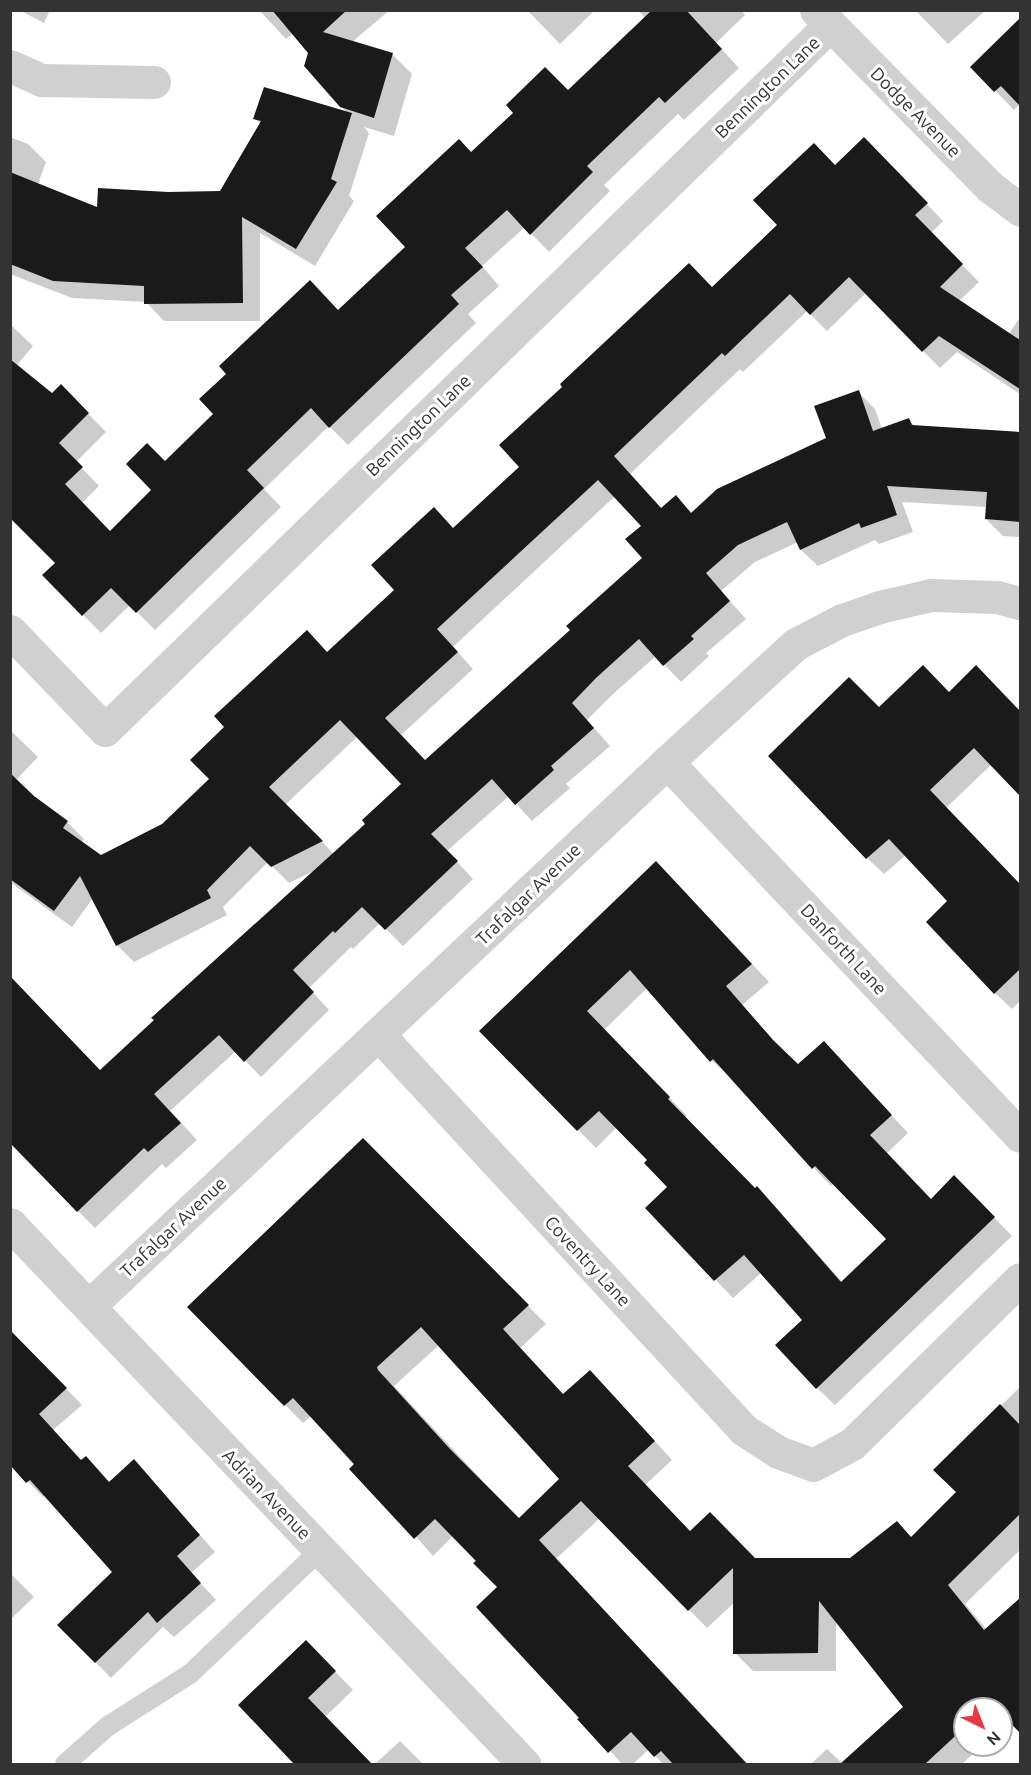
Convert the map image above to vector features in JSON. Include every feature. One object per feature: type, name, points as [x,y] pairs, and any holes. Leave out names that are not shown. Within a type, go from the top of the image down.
[{"type":"street","name":"Dodge Avenue","points":[[823,18],[990,187],[1020,210]]},
{"type":"street","name":"Bennington Lane","points":[[10,631],[105,730],[823,18]]},
{"type":"street","points":[[10,66],[42,80],[154,82]]},
{"type":"street","name":"Trafalgar Avenue","points":[[89,1306],[667,762],[796,644],[842,620],[879,607],[931,595],[997,597],[1020,603]]},
{"type":"street","name":"Danforth Lane","points":[[667,762],[1020,1136]]},
{"type":"street","name":"Coventry Lane","points":[[379,1035],[744,1430],[778,1452],[813,1465],[852,1444],[1020,1279]]},
{"type":"street","name":"Adrian Avenue","points":[[10,1224],[524,1764]]},
{"type":"lane","points":[[65,1764],[108,1726],[190,1674],[320,1550]]},
{"type":"building","points":[[272,10],[347,10],[323,32],[393,53],[374,118],[340,107],[304,66],[308,53]]},
{"type":"building","points":[[652,10],[686,10],[722,49],[665,103],[659,97],[587,166],[593,172],[530,235],[507,210],[465,248],[483,267],[451,295],[459,304],[329,428],[311,408],[247,470],[264,488],[136,613],[111,588],[82,616],[42,575],[55,563],[10,518],[10,359],[52,393],[61,384],[89,413],[59,443],[83,467],[65,484],[110,531],[151,490],[126,464],[147,443],[165,461],[213,414],[199,399],[226,374],[219,366],[310,280],[338,310],[405,247],[376,216],[459,139],[471,152],[513,113],[506,105],[545,67],[568,90]]},
{"type":"building","points":[[1020,18],[1020,106],[1001,86],[994,92],[970,67]]},
{"type":"building","points":[[264,87],[352,113],[331,179],[337,182],[296,249],[242,217],[243,303],[144,304],[144,286],[53,281],[10,264],[10,172],[97,207],[98,188],[168,192],[220,191],[261,121],[253,119]]},
{"type":"building","points":[[864,137],[928,203],[915,215],[963,264],[940,287],[1020,340],[1020,389],[939,336],[922,352],[849,277],[810,315],[790,294],[725,356],[722,353],[614,456],[661,508],[676,495],[691,513],[717,489],[826,438],[814,406],[859,390],[873,431],[909,418],[912,425],[1020,432],[1020,522],[985,519],[987,492],[887,486],[897,515],[861,528],[859,523],[800,550],[787,522],[738,545],[706,573],[730,601],[691,636],[694,639],[663,666],[639,639],[596,678],[572,703],[594,728],[551,766],[554,770],[515,805],[492,779],[431,834],[458,861],[385,930],[362,907],[335,933],[333,931],[293,970],[314,992],[244,1062],[219,1035],[154,1094],[181,1123],[148,1152],[144,1148],[77,1212],[10,1143],[10,976],[100,1070],[154,1020],[151,1018],[365,824],[362,820],[401,784],[340,720],[269,787],[323,841],[271,867],[250,846],[207,890],[211,898],[116,946],[80,876],[54,911],[10,879],[10,773],[34,796],[68,821],[63,828],[101,855],[162,824],[209,779],[190,760],[224,727],[214,716],[307,630],[327,652],[394,590],[371,565],[434,507],[453,528],[519,467],[499,445],[562,387],[560,384],[689,263],[712,287],[777,225],[753,200],[814,143],[835,165]],"holes":[[[598,480],[641,526],[625,539],[642,558],[566,626],[570,630],[425,760],[385,718],[458,652],[437,629]]]},
{"type":"building","points":[[923,665],[949,692],[976,665],[1020,711],[1020,796],[974,748],[930,790],[1020,884],[1020,969],[994,994],[926,922],[947,901],[889,839],[866,859],[768,756],[849,677],[879,707]]},
{"type":"building","points":[[656,861],[752,964],[726,986],[773,1040],[798,1064],[824,1041],[892,1115],[870,1135],[931,1199],[954,1175],[995,1217],[816,1389],[775,1345],[802,1320],[744,1255],[714,1281],[645,1208],[667,1187],[644,1163],[647,1160],[599,1111],[577,1131],[479,1031]],"holes":[[[630,970],[710,1062],[713,1059],[812,1169],[815,1166],[886,1239],[841,1282],[757,1186],[755,1188],[668,1099],[670,1097],[587,1011]]]},
{"type":"building","points":[[363,1138],[529,1305],[503,1329],[563,1394],[590,1370],[655,1441],[628,1466],[690,1531],[710,1512],[755,1558],[850,1558],[897,1521],[911,1537],[956,1492],[933,1470],[1000,1404],[1020,1425],[1020,1514],[948,1585],[984,1630],[1020,1598],[1020,1733],[1013,1726],[1013,1697],[953,1697],[953,1738],[925,1764],[840,1764],[903,1707],[819,1601],[818,1653],[733,1654],[733,1568],[688,1611],[581,1501],[539,1540],[747,1764],[673,1764],[661,1751],[654,1757],[631,1732],[608,1753],[577,1719],[579,1718],[476,1607],[497,1587],[473,1563],[476,1561],[435,1519],[414,1539],[349,1469],[354,1464],[293,1398],[284,1406],[187,1307]],"holes":[[[421,1327],[559,1479],[519,1518],[450,1449],[378,1370],[377,1367]]]},
{"type":"building","points":[[10,1330],[67,1388],[39,1414],[81,1460],[86,1456],[109,1482],[134,1459],[200,1535],[177,1556],[201,1583],[157,1623],[148,1612],[95,1663],[57,1625],[112,1572],[30,1480],[26,1483],[10,1465]]},
{"type":"building","points":[[306,1640],[336,1671],[308,1698],[372,1764],[294,1764],[238,1705]]}]
